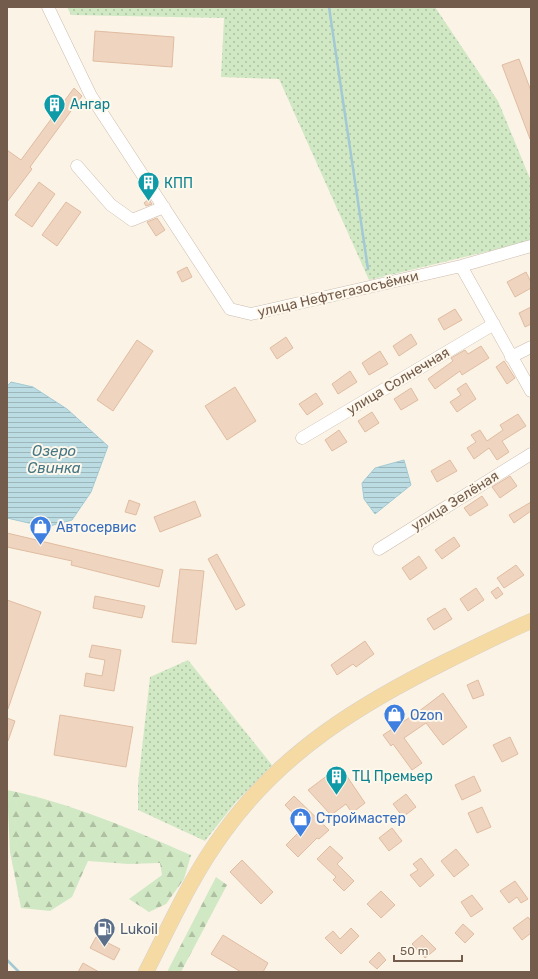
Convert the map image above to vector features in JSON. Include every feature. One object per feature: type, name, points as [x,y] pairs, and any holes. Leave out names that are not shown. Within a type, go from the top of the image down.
[{"type":"main road","points":[[146,972],[178,908],[224,832],[243,808],[300,750],[332,726],[395,687],[531,621]]},
{"type":"street","name":"улица Нефтегазосъёмки","points":[[48,7],[91,96],[230,309],[251,314],[461,266],[531,246]]},
{"type":"street","points":[[77,166],[111,205],[132,220],[164,207]]},
{"type":"street","points":[[461,266],[494,324],[510,357],[531,391]]},
{"type":"street","name":"улица Солнечная","points":[[302,438],[494,324]]},
{"type":"street","points":[[510,357],[531,347]]},
{"type":"street","name":"улица Зелёная","points":[[379,549],[531,454]]},
{"type":"green space","points":[[67,7],[435,7],[498,101],[531,181],[531,241],[369,280],[279,79],[221,77],[224,18],[71,15]]},
{"type":"green space","points":[[188,660],[272,765],[235,803],[205,841],[138,810],[138,784],[150,677]]},
{"type":"green space","points":[[7,790],[31,795],[78,809],[123,826],[191,855],[184,879],[166,904],[149,912],[129,899],[162,875],[160,863],[128,864],[88,861],[72,897],[50,911],[21,908],[10,852]]},
{"type":"green space","points":[[216,877],[227,885],[181,972],[167,972]]},
{"type":"water","name":"Озеро Свинка","points":[[11,382],[33,387],[67,409],[108,446],[91,492],[72,520],[46,527],[7,518],[7,386]]},
{"type":"water","points":[[404,460],[411,485],[375,514],[364,499],[362,483],[375,468]]},
{"type":"building","points":[[95,31],[174,37],[172,67],[93,61]]},
{"type":"building","points":[[519,59],[531,91],[530,139],[502,65]]},
{"type":"building","points":[[74,88],[82,96],[30,167],[32,169],[7,202],[7,150],[21,160]]},
{"type":"building","points":[[39,182],[55,194],[32,227],[15,215]]},
{"type":"building","points":[[149,199],[152,204],[146,206],[144,203]]},
{"type":"building","points":[[66,202],[81,212],[57,246],[42,235]]},
{"type":"building","points":[[157,218],[165,230],[156,236],[147,222]]},
{"type":"building","points":[[187,267],[192,277],[182,282],[177,272]]},
{"type":"building","points":[[526,272],[531,282],[531,288],[515,297],[507,282]]},
{"type":"building","points":[[531,307],[531,324],[525,327],[519,313]]},
{"type":"building","points":[[455,309],[462,320],[444,330],[438,319]]},
{"type":"building","points":[[411,334],[417,344],[399,356],[393,346]]},
{"type":"building","points":[[286,337],[293,348],[277,359],[270,348]]},
{"type":"building","points":[[137,340],[153,351],[113,411],[97,400]]},
{"type":"building","points":[[481,346],[489,358],[462,375],[460,371],[435,389],[428,379],[453,361],[451,358],[465,350],[468,354]]},
{"type":"building","points":[[380,351],[388,364],[369,375],[362,363]]},
{"type":"building","points":[[504,361],[515,378],[507,384],[496,367]]},
{"type":"building","points":[[350,371],[357,382],[338,394],[332,384]]},
{"type":"building","points":[[466,383],[476,399],[457,412],[450,402],[461,395],[457,389]]},
{"type":"building","points":[[235,387],[256,421],[227,440],[205,406]]},
{"type":"building","points":[[411,388],[418,400],[401,410],[394,399]]},
{"type":"building","points":[[316,393],[323,404],[307,415],[299,404]]},
{"type":"building","points":[[372,412],[379,423],[365,432],[358,421]]},
{"type":"building","points":[[518,414],[526,426],[502,441],[509,452],[497,460],[489,448],[474,459],[467,448],[476,442],[471,435],[480,430],[487,441],[503,430],[500,425]]},
{"type":"building","points":[[339,430],[347,442],[332,451],[325,440]]},
{"type":"building","points":[[450,460],[457,471],[437,482],[431,471]]},
{"type":"building","points":[[510,476],[517,486],[500,498],[492,487]]},
{"type":"building","points":[[482,496],[488,505],[470,516],[464,508]]},
{"type":"building","points":[[129,500],[140,504],[136,515],[125,512]]},
{"type":"building","points":[[195,501],[201,516],[160,532],[154,517]]},
{"type":"building","points":[[531,502],[531,511],[514,523],[509,515]]},
{"type":"building","points":[[7,533],[163,570],[159,587],[71,565],[72,561],[7,547]]},
{"type":"building","points":[[454,537],[460,546],[442,559],[435,550]]},
{"type":"building","points":[[217,554],[245,605],[236,610],[208,559]]},
{"type":"building","points":[[419,556],[427,568],[410,580],[402,568]]},
{"type":"building","points":[[516,565],[524,575],[504,588],[497,578]]},
{"type":"building","points":[[180,569],[204,571],[196,644],[172,642]]},
{"type":"building","points":[[498,587],[503,594],[496,599],[491,592]]},
{"type":"building","points":[[476,588],[484,600],[468,611],[460,599]]},
{"type":"building","points":[[95,596],[145,606],[142,618],[93,608]]},
{"type":"building","points":[[7,600],[41,612],[8,709],[7,709]]},
{"type":"building","points":[[445,608],[452,619],[434,630],[427,619]]},
{"type":"building","points":[[365,641],[374,654],[356,667],[353,664],[337,675],[331,665]]},
{"type":"building","points":[[92,645],[121,650],[114,691],[84,686],[86,673],[102,676],[105,660],[89,657]]},
{"type":"building","points":[[478,680],[484,695],[473,699],[467,685]]},
{"type":"building","points":[[443,693],[467,727],[443,745],[426,723],[404,738],[422,763],[412,770],[393,744],[391,746],[383,735],[418,712]]},
{"type":"building","points":[[60,715],[133,727],[126,767],[54,755]]},
{"type":"building","points":[[7,718],[15,721],[8,741],[7,741]]},
{"type":"building","points":[[510,737],[518,754],[502,762],[493,745]]},
{"type":"building","name":"ТЦ Премьер","points":[[340,766],[365,803],[352,813],[346,804],[331,815],[308,790]]},
{"type":"building","points":[[474,776],[481,791],[462,800],[455,785]]},
{"type":"building","points":[[406,794],[416,807],[403,817],[393,804]]},
{"type":"building","points":[[294,796],[329,830],[319,839],[317,838],[298,857],[286,845],[305,826],[285,805]]},
{"type":"building","points":[[482,807],[491,827],[477,833],[468,813]]},
{"type":"building","points":[[392,828],[402,841],[389,851],[379,838]]},
{"type":"building","points":[[330,846],[343,858],[337,864],[354,881],[344,891],[333,880],[336,877],[317,859]]},
{"type":"building","points":[[456,849],[469,865],[454,877],[441,861]]},
{"type":"building","points":[[421,858],[434,875],[420,887],[410,875],[418,870],[413,864]]},
{"type":"building","points":[[242,860],[273,892],[261,904],[230,872]]},
{"type":"building","points":[[515,881],[528,899],[521,903],[517,897],[509,903],[500,891]]},
{"type":"building","points":[[381,891],[395,905],[381,918],[367,904]]},
{"type":"building","points":[[472,895],[483,909],[471,917],[461,902]]},
{"type":"building","points":[[528,917],[531,921],[531,933],[522,940],[513,928]]},
{"type":"building","points":[[463,924],[474,934],[465,943],[455,933]]},
{"type":"building","points":[[351,928],[359,936],[341,954],[325,938],[333,931],[340,939]]},
{"type":"building","points":[[223,935],[268,963],[263,972],[241,972],[211,954]]},
{"type":"building","points":[[422,935],[436,949],[425,958],[412,944]]},
{"type":"building","name":"Lukoil","points":[[96,937],[120,949],[114,960],[90,948]]},
{"type":"building","points":[[379,952],[386,960],[377,969],[369,962]]},
{"type":"building","points":[[83,963],[99,972],[78,972]]},
{"type":"waterway","points":[[329,7],[368,269]]},
{"type":"waterway","points":[[7,960],[19,972]]},
{"type":"place","name":"Ангар","points":[[54,124]]},
{"type":"place","name":"КПП","points":[[149,202]]},
{"type":"place","name":"Автосервис","points":[[41,546]]},
{"type":"place","name":"Ozon","points":[[394,734]]},
{"type":"place","name":"ТЦ Премьер","points":[[337,796]]},
{"type":"place","name":"Строймастер","points":[[300,838]]},
{"type":"place","name":"Lukoil","points":[[105,948]]}]
